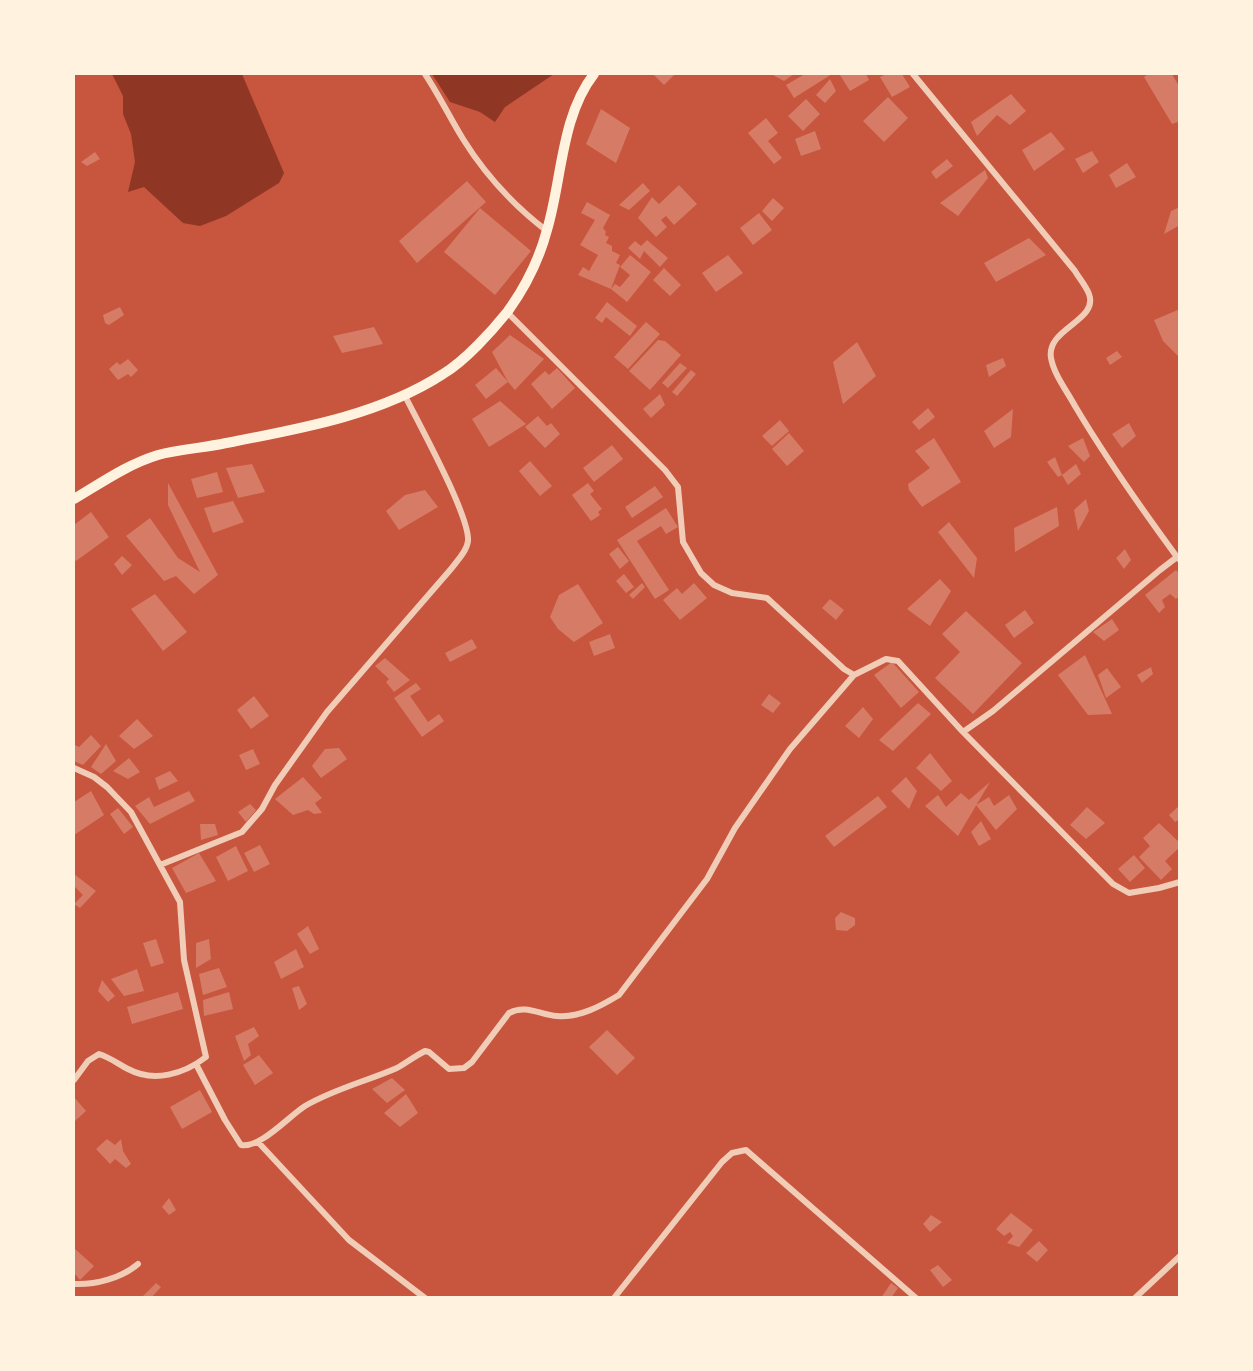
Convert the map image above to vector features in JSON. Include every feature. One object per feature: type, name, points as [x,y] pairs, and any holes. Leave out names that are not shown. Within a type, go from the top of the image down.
[{"type":"main road","points":[[74,499],[126,468],[159,455],[281,433],[364,410],[444,374],[507,312],[531,276],[547,230],[572,123],[584,86],[594,74]]},
{"type":"street","points":[[425,74],[463,138],[496,185],[525,214],[547,230]]},
{"type":"street","points":[[914,74],[1075,271],[1089,294],[1090,304],[1086,312],[1056,338],[1050,349],[1056,374],[1101,450],[1178,559],[979,723],[963,732]]},
{"type":"street","points":[[507,312],[666,470],[678,487],[683,542],[701,573],[714,585],[732,593],[767,598],[844,669],[854,675]]},
{"type":"street","points":[[160,865],[242,832],[253,822],[275,785],[327,712],[451,569],[468,544],[468,534],[460,508],[404,394]]},
{"type":"street","points":[[196,1064],[225,1120],[241,1145],[246,1146],[258,1142],[306,1106],[354,1083],[397,1067],[425,1051],[449,1069],[464,1068],[509,1013],[516,1009],[558,1017],[602,1006],[619,995],[707,879],[735,828],[790,749],[854,675],[887,659],[898,661],[963,732],[1113,884],[1129,893],[1180,882]]},
{"type":"street","points":[[74,768],[107,787],[131,812],[180,902],[184,960],[205,1057],[177,1072],[151,1077],[129,1070],[112,1058],[99,1054],[88,1061],[74,1080]]},
{"type":"street","points":[[258,1142],[349,1240],[425,1297]]},
{"type":"street","points":[[614,1297],[722,1162],[732,1153],[746,1150],[916,1297]]},
{"type":"street","points":[[1135,1297],[1180,1256]]},
{"type":"street","points":[[74,1284],[116,1277],[138,1264]]},
{"type":"shaded area","points":[[112,74],[242,74],[284,173],[279,183],[226,216],[200,226],[183,223],[144,187],[128,192],[135,162],[131,134],[123,114],[123,96]]},
{"type":"shaded area","points":[[432,74],[554,74],[505,107],[495,122],[480,112],[450,102]]},
{"type":"building","points":[[653,74],[675,74],[664,85]]},
{"type":"building","points":[[771,74],[794,74],[784,81]]},
{"type":"building","points":[[805,74],[832,74],[794,98],[786,85]]},
{"type":"building","points":[[866,74],[869,80],[850,91],[840,75]]},
{"type":"building","points":[[886,74],[902,74],[910,87],[892,97],[880,77]]},
{"type":"building","points":[[1148,74],[1172,74],[1180,88],[1180,121],[1172,124],[1144,77]]},
{"type":"building","points":[[830,79],[836,91],[825,103],[816,95]]},
{"type":"building","points":[[1011,94],[1026,111],[1010,125],[997,115],[977,136],[971,122]]},
{"type":"building","points":[[888,97],[908,118],[884,142],[863,121]]},
{"type":"building","points":[[806,99],[820,114],[803,131],[788,116]]},
{"type":"building","points":[[601,109],[630,128],[616,163],[586,144]]},
{"type":"building","points":[[766,118],[778,133],[768,141],[782,158],[774,164],[748,133]]},
{"type":"building","points":[[815,131],[821,149],[801,156],[795,139]]},
{"type":"building","points":[[1051,132],[1065,149],[1034,171],[1022,150]]},
{"type":"building","points":[[1092,151],[1099,162],[1083,173],[1075,159]]},
{"type":"building","points":[[95,152],[100,159],[87,166],[81,162]]},
{"type":"building","points":[[947,159],[953,166],[936,179],[931,172]]},
{"type":"building","points":[[1127,163],[1136,177],[1116,188],[1109,175]]},
{"type":"building","points":[[985,170],[988,178],[958,216],[940,203]]},
{"type":"building","points":[[467,181],[486,202],[417,263],[399,241]]},
{"type":"building","points":[[643,183],[650,191],[629,210],[619,205]]},
{"type":"building","points":[[679,185],[697,204],[674,225],[666,216],[661,220],[667,227],[656,237],[638,218],[652,197],[659,204]]},
{"type":"building","points":[[773,198],[784,208],[772,221],[762,211]]},
{"type":"building","points":[[587,202],[610,215],[603,228],[605,235],[609,237],[606,243],[612,246],[612,251],[620,255],[616,263],[620,265],[611,289],[578,275],[583,267],[589,271],[598,255],[580,245],[595,220],[581,213]]},
{"type":"building","points":[[1180,207],[1180,225],[1164,234],[1171,211]]},
{"type":"building","points":[[480,208],[531,251],[495,295],[444,252]]},
{"type":"building","points":[[759,213],[772,230],[753,245],[740,228]]},
{"type":"building","points":[[1029,238],[1046,255],[996,282],[984,263]]},
{"type":"building","points":[[647,240],[668,258],[660,267],[644,251],[640,259],[628,248],[635,241],[641,246]]},
{"type":"building","points":[[630,255],[651,272],[627,302],[611,289],[615,284],[620,287],[630,275],[620,267]]},
{"type":"building","points":[[728,255],[743,273],[716,292],[702,273]]},
{"type":"building","points":[[664,268],[681,285],[670,296],[653,280]]},
{"type":"building","points":[[607,302],[637,326],[630,336],[606,317],[602,323],[595,318]]},
{"type":"building","points":[[120,307],[124,315],[109,325],[105,323],[103,315]]},
{"type":"building","points":[[1180,309],[1180,358],[1163,341],[1154,320]]},
{"type":"building","points":[[646,322],[660,334],[628,369],[614,357]]},
{"type":"building","points":[[374,327],[383,344],[342,353],[333,336]]},
{"type":"building","points":[[510,335],[544,359],[515,390],[492,352]]},
{"type":"building","points":[[658,340],[665,341],[681,355],[650,390],[629,371]]},
{"type":"building","points":[[857,342],[876,376],[843,404],[833,362]]},
{"type":"building","points":[[1117,351],[1122,357],[1110,365],[1106,358]]},
{"type":"building","points":[[1003,358],[1006,366],[989,377],[986,365]]},
{"type":"building","points":[[128,359],[138,370],[131,377],[128,374],[118,380],[109,369],[117,362],[120,365]]},
{"type":"building","points":[[680,363],[687,368],[668,388],[662,383]]},
{"type":"building","points":[[496,368],[508,382],[486,399],[475,385]]},
{"type":"building","points":[[557,368],[575,388],[552,409],[531,384],[545,371],[549,375]]},
{"type":"building","points":[[691,370],[696,374],[677,396],[672,392]]},
{"type":"building","points":[[660,394],[665,405],[651,418],[643,409]]},
{"type":"building","points":[[500,401],[526,424],[489,447],[472,419]]},
{"type":"building","points":[[928,408],[935,417],[919,430],[912,422]]},
{"type":"building","points":[[1013,409],[1011,437],[994,448],[984,431]]},
{"type":"building","points":[[538,416],[547,426],[551,423],[560,434],[545,448],[525,427]]},
{"type":"building","points":[[780,420],[789,431],[772,446],[762,436]]},
{"type":"building","points":[[1129,423],[1136,436],[1122,448],[1112,434]]},
{"type":"building","points":[[789,433],[804,451],[787,466],[772,449]]},
{"type":"building","points":[[934,438],[961,482],[922,507],[909,490],[908,484],[930,468],[915,451]]},
{"type":"building","points":[[1083,438],[1090,456],[1084,462],[1068,446]]},
{"type":"building","points":[[612,445],[623,459],[594,482],[583,468]]},
{"type":"building","points":[[1055,457],[1062,475],[1058,477],[1047,462]]},
{"type":"building","points":[[530,461],[552,486],[540,496],[519,471]]},
{"type":"building","points":[[252,464],[265,492],[238,498],[226,468]]},
{"type":"building","points":[[1076,464],[1081,474],[1068,485],[1062,475]]},
{"type":"building","points":[[217,472],[223,492],[197,498],[191,479]]},
{"type":"building","points":[[168,483],[218,575],[194,594],[176,576],[164,581],[126,536],[150,518],[178,558],[200,572],[168,505]]},
{"type":"building","points":[[588,483],[594,491],[590,494],[602,509],[598,512],[600,515],[591,521],[572,495]]},
{"type":"building","points":[[655,486],[663,497],[632,518],[625,507]]},
{"type":"building","points":[[425,490],[438,507],[399,530],[386,511],[405,495]]},
{"type":"building","points":[[1086,499],[1089,511],[1078,531],[1074,510]]},
{"type":"building","points":[[233,501],[244,522],[213,533],[204,508]]},
{"type":"building","points":[[1057,507],[1059,526],[1015,552],[1014,528]]},
{"type":"building","points":[[666,508],[678,527],[666,534],[661,526],[637,541],[669,590],[655,599],[617,540]]},
{"type":"building","points":[[91,512],[109,537],[76,561],[74,525]]},
{"type":"building","points":[[949,522],[977,558],[974,578],[938,532]]},
{"type":"building","points":[[618,547],[629,561],[620,569],[609,554]]},
{"type":"building","points":[[1125,549],[1131,560],[1124,569],[1116,558]]},
{"type":"building","points":[[122,556],[132,565],[122,575],[114,564]]},
{"type":"building","points":[[1176,570],[1180,575],[1180,596],[1176,599],[1170,594],[1162,600],[1165,607],[1159,613],[1145,595]]},
{"type":"building","points":[[624,574],[634,587],[626,593],[616,581]]},
{"type":"building","points":[[940,579],[951,591],[930,626],[907,609]]},
{"type":"building","points":[[642,583],[645,587],[633,599],[629,595]]},
{"type":"building","points":[[694,583],[707,598],[680,620],[663,600],[677,588],[682,594]]},
{"type":"building","points":[[578,584],[603,623],[574,642],[558,629],[550,617],[559,595]]},
{"type":"building","points":[[155,594],[187,632],[163,651],[131,609]]},
{"type":"building","points":[[830,599],[844,610],[836,620],[822,608]]},
{"type":"building","points":[[1025,610],[1034,623],[1014,638],[1005,625]]},
{"type":"building","points":[[966,611],[1022,663],[973,714],[935,678],[960,652],[942,634]]},
{"type":"building","points":[[1112,619],[1119,630],[1104,641],[1093,632]]},
{"type":"building","points":[[610,634],[615,648],[594,656],[589,642]]},
{"type":"building","points":[[472,639],[477,648],[450,662],[445,653]]},
{"type":"building","points":[[1085,655],[1112,714],[1088,715],[1058,675]]},
{"type":"building","points":[[385,658],[410,680],[394,692],[386,682],[389,679],[375,666]]},
{"type":"building","points":[[892,662],[919,692],[901,708],[874,675]]},
{"type":"building","points":[[1151,667],[1153,674],[1142,683],[1137,675]]},
{"type":"building","points":[[1107,668],[1121,687],[1106,698],[1098,675]]},
{"type":"building","points":[[416,683],[421,689],[410,696],[428,722],[439,714],[444,721],[422,737],[394,698]]},
{"type":"building","points":[[769,694],[781,703],[773,713],[761,705]]},
{"type":"building","points":[[254,696],[269,716],[251,729],[237,710]]},
{"type":"building","points":[[918,703],[931,714],[893,751],[879,740]]},
{"type":"building","points":[[863,707],[873,719],[859,738],[845,726]]},
{"type":"building","points":[[137,719],[153,736],[134,749],[119,736]]},
{"type":"building","points":[[91,735],[101,746],[83,765],[74,761],[74,746],[79,747]]},
{"type":"building","points":[[106,744],[116,761],[101,774],[91,767]]},
{"type":"building","points":[[339,748],[347,759],[321,778],[312,766],[325,749]]},
{"type":"building","points":[[253,749],[260,764],[246,770],[239,755]]},
{"type":"building","points":[[930,753],[952,781],[941,791],[916,768]]},
{"type":"building","points":[[129,758],[140,772],[128,779],[113,771]]},
{"type":"building","points":[[170,771],[178,781],[159,790],[155,778]]},
{"type":"building","points":[[303,777],[322,798],[315,803],[322,813],[314,814],[308,810],[293,815],[275,799]]},
{"type":"building","points":[[906,777],[917,791],[909,809],[891,791]]},
{"type":"building","points":[[990,782],[958,836],[925,806],[938,795],[946,807],[961,793],[969,800]]},
{"type":"building","points":[[91,791],[104,815],[74,835],[74,802]]},
{"type":"building","points":[[189,791],[195,801],[150,824],[135,806],[149,797],[154,807]]},
{"type":"building","points":[[1009,795],[1017,809],[996,830],[976,805],[989,797],[994,806]]},
{"type":"building","points":[[878,796],[887,807],[834,847],[825,836]]},
{"type":"building","points":[[250,804],[256,810],[246,822],[238,812]]},
{"type":"building","points":[[1180,805],[1180,819],[1175,822],[1169,815]]},
{"type":"building","points":[[1087,807],[1105,823],[1086,839],[1070,825]]},
{"type":"building","points":[[118,808],[133,827],[124,834],[110,814]]},
{"type":"building","points":[[981,821],[991,839],[979,846],[971,832]]},
{"type":"building","points":[[1159,823],[1180,843],[1180,847],[1165,861],[1172,869],[1161,880],[1139,857],[1150,846],[1143,838]]},
{"type":"building","points":[[200,824],[215,824],[218,835],[201,840]]},
{"type":"building","points":[[260,845],[270,864],[254,872],[244,853]]},
{"type":"building","points":[[236,846],[248,871],[228,881],[216,857]]},
{"type":"building","points":[[199,853],[216,881],[186,893],[172,868]]},
{"type":"building","points":[[1134,855],[1145,868],[1130,882],[1118,869]]},
{"type":"building","points":[[74,874],[96,891],[80,908],[74,904],[83,895],[74,886]]},
{"type":"building","points":[[841,912],[855,918],[855,925],[847,931],[836,930],[835,918]]},
{"type":"building","points":[[308,926],[319,949],[310,954],[297,934]]},
{"type":"building","points":[[156,939],[164,963],[151,967],[143,943]]},
{"type":"building","points":[[209,939],[211,959],[196,968],[196,943]]},
{"type":"building","points":[[296,949],[304,967],[281,979],[274,962]]},
{"type":"building","points":[[219,968],[227,987],[203,995],[199,974]]},
{"type":"building","points":[[137,969],[144,991],[124,996],[111,979]]},
{"type":"building","points":[[102,980],[115,996],[108,1002],[98,991]]},
{"type":"building","points":[[299,986],[307,1004],[299,1010],[292,988]]},
{"type":"building","points":[[178,992],[183,1009],[132,1024],[127,1007]]},
{"type":"building","points":[[229,992],[233,1009],[204,1016],[203,1000]]},
{"type":"building","points":[[254,1027],[259,1036],[248,1044],[251,1055],[244,1061],[235,1036]]},
{"type":"building","points":[[607,1030],[635,1058],[617,1075],[589,1047]]},
{"type":"building","points":[[259,1055],[273,1073],[255,1085],[243,1065]]},
{"type":"building","points":[[392,1078],[405,1090],[387,1103],[372,1089]]},
{"type":"building","points":[[200,1090],[212,1112],[182,1129],[170,1107]]},
{"type":"building","points":[[406,1094],[418,1113],[400,1127],[384,1113]]},
{"type":"building","points":[[74,1097],[86,1111],[74,1122]]},
{"type":"building","points":[[107,1139],[115,1145],[121,1139],[123,1151],[131,1164],[126,1168],[115,1159],[110,1164],[96,1149]]},
{"type":"building","points":[[169,1198],[176,1210],[169,1215],[162,1207]]},
{"type":"building","points":[[1011,1213],[1033,1230],[1019,1247],[1007,1243],[1013,1236],[1010,1232],[1004,1236],[996,1229]]},
{"type":"building","points":[[931,1215],[942,1222],[930,1232],[923,1224]]},
{"type":"building","points":[[1039,1241],[1048,1250],[1037,1262],[1026,1253]]},
{"type":"building","points":[[74,1248],[94,1266],[80,1280],[74,1273]]},
{"type":"building","points":[[938,1265],[952,1280],[943,1287],[930,1270]]},
{"type":"building","points":[[156,1283],[161,1287],[151,1298],[141,1298]]},
{"type":"building","points":[[891,1283],[898,1288],[891,1298],[881,1298]]}]
